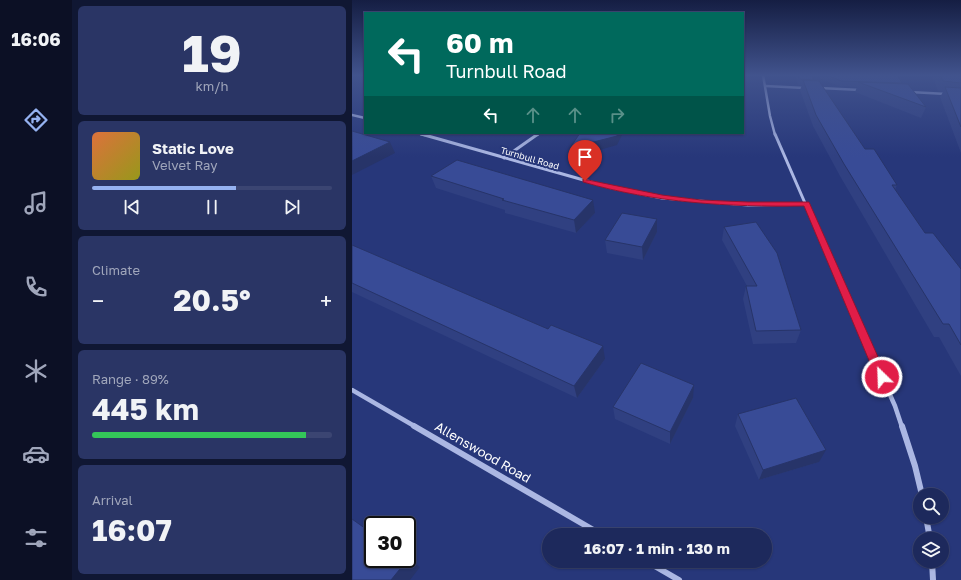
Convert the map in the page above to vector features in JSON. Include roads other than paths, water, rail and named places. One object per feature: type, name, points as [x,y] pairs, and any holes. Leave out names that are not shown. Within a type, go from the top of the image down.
[{"type":"street","points":[[768,102],[770,116],[776,137],[894,406],[916,466],[921,488]]},
{"type":"street","points":[[352,115],[364,118]]},
{"type":"street","name":"Turnbull Road","points":[[420,134],[612,188],[662,198],[748,205],[806,204]]},
{"type":"street","points":[[504,158],[539,134]]},
{"type":"street","name":"Allenswood Road","points":[[352,390],[590,528]]},
{"type":"street","points":[[658,568],[679,580]]},
{"type":"street","points":[[933,568],[934,580]]}]
